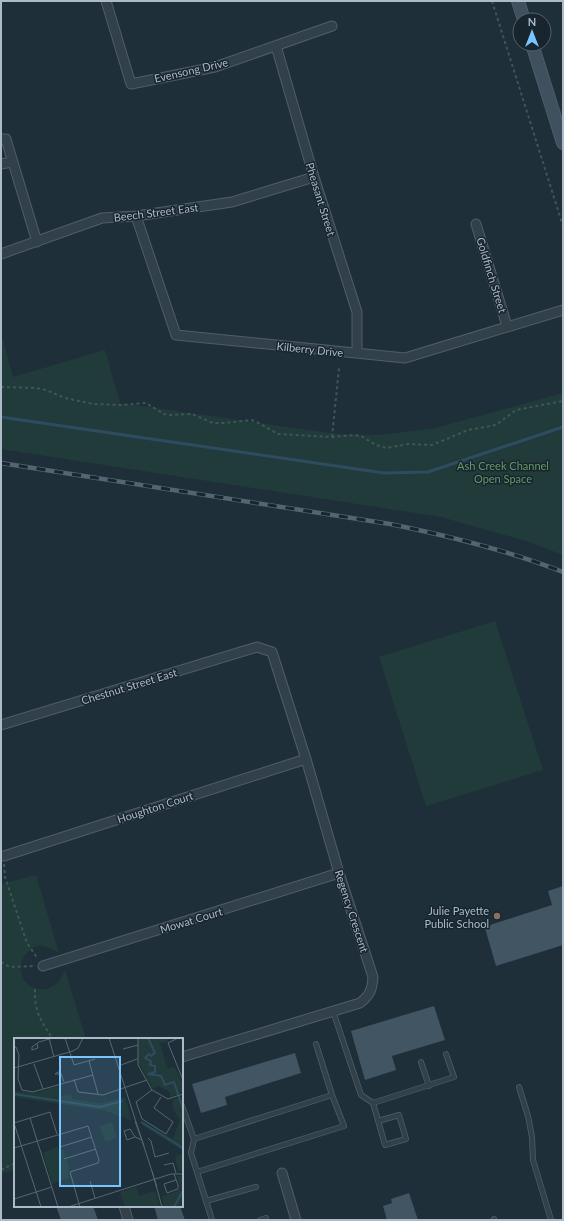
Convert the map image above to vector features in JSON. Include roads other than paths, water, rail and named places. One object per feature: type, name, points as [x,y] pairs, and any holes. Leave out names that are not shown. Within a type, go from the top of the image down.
[{"type":"street","name":"Evensong Drive","points":[[106,1],[131,84],[214,66],[332,26]]},
{"type":"street","points":[[518,1],[521,12]]},
{"type":"street","name":"Pheasant Street","points":[[276,46],[314,177],[356,312],[357,353]]},
{"type":"street","points":[[535,52],[563,143]]},
{"type":"street","points":[[1,139],[6,139],[37,242]]},
{"type":"street","points":[[1,164],[12,162]]},
{"type":"street","name":"Beech Street East","points":[[1,254],[102,218],[136,216],[232,202],[314,177]]},
{"type":"street","name":"Kilberry Drive","points":[[136,216],[176,335],[405,358],[563,310]]},
{"type":"street","name":"Goldfinch Street","points":[[476,224],[507,326]]},
{"type":"street","name":"Chestnut Street East","points":[[1,725],[257,647]]},
{"type":"street","name":"Regency Crescent","points":[[183,1057],[360,1003],[368,997],[372,988],[373,977],[339,873],[306,759],[272,652],[257,647]]},
{"type":"street","name":"Houghton Court","points":[[4,856],[306,759]]},
{"type":"street","name":"Mowat Court","points":[[43,966],[339,873]]},
{"type":"street","points":[[282,1173],[296,1220]]},
{"type":"street","points":[[124,1207],[128,1220]]},
{"type":"lane","points":[[333,1011],[361,1095],[372,1103],[385,1145],[406,1139],[399,1115],[378,1121]]},
{"type":"lane","points":[[197,1172],[344,1126],[332,1095],[316,1044]]},
{"type":"lane","points":[[372,1103],[454,1077],[446,1054]]},
{"type":"lane","points":[[421,1062],[429,1086]]},
{"type":"lane","points":[[519,1087],[528,1116],[532,1137],[533,1160],[551,1220]]},
{"type":"lane","points":[[194,1139],[332,1095]]},
{"type":"lane","points":[[183,1109],[194,1139],[191,1153],[212,1220]]},
{"type":"lane","points":[[206,1201],[256,1187]]},
{"type":"lane","points":[[260,1220],[266,1218]]},
{"type":"waterway","points":[[1,417],[384,473],[428,472],[563,427]]},
{"type":"railway","points":[[1,463],[390,524],[478,544],[563,572]]},
{"type":"place","name":"Julie Payette Public School","points":[[497,916]]},
{"type":"park label","name":"Ash Creek Channel Open Space","points":[[503,471]]}]
